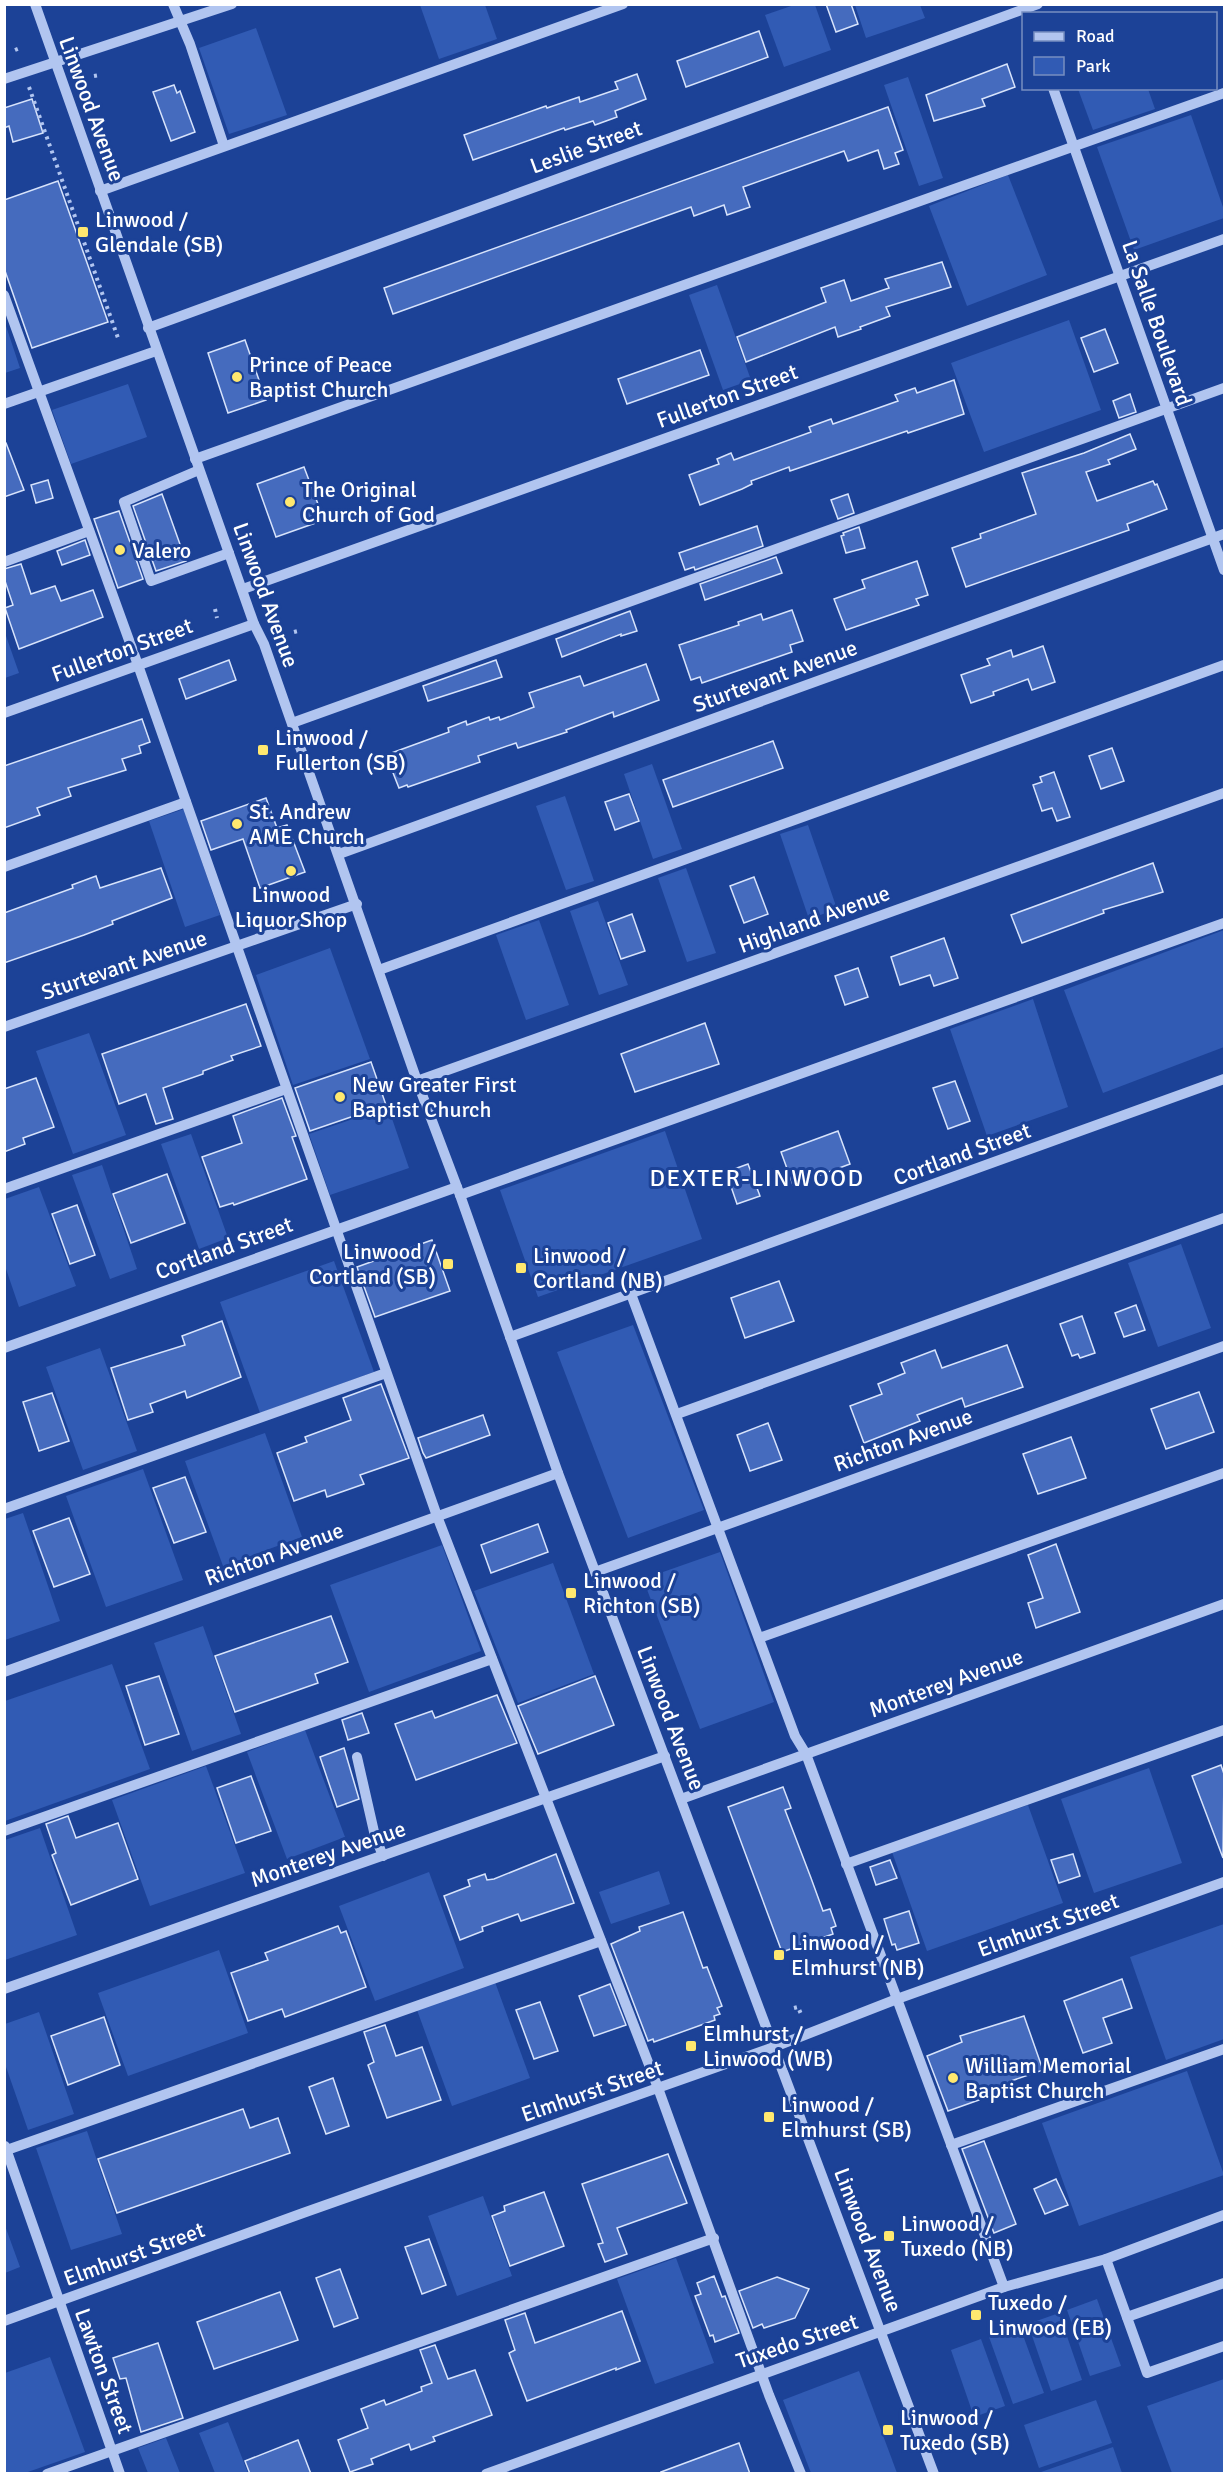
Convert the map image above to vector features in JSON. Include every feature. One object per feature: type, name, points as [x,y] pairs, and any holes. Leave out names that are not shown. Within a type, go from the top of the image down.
[{"type":"street","name":"Linwood Avenue","points":[[34,4],[156,351],[357,904],[417,1081],[459,1191],[558,1473],[934,2474]]},
{"type":"street","points":[[173,4],[190,44],[224,147]]},
{"type":"street","points":[[4,79],[232,4]]},
{"type":"street","points":[[100,190],[623,4]]},
{"type":"street","name":"Leslie Street","points":[[148,328],[1038,4]]},
{"type":"street","name":"La Salle Boulevard","points":[[1054,90],[1166,410],[1219,536],[1224,570]]},
{"type":"street","points":[[195,459],[1224,93]]},
{"type":"street","name":"Fullerton Street","points":[[243,589],[1224,239]]},
{"type":"street","points":[[4,295],[138,665],[437,1516],[658,2088],[801,2474]]},
{"type":"street","points":[[4,404],[156,351]]},
{"type":"street","points":[[292,723],[1224,388]]},
{"type":"street","points":[[199,470],[124,502],[151,581],[229,553]]},
{"type":"street","points":[[4,562],[89,531]]},
{"type":"street","name":"Sturtevant Avenue","points":[[339,854],[1219,536]]},
{"type":"street","name":"Fullerton Street","points":[[4,713],[254,624]]},
{"type":"street","points":[[379,970],[1224,665]]},
{"type":"street","name":"Highland Avenue","points":[[417,1081],[1224,793]]},
{"type":"street","points":[[4,867],[186,802]]},
{"type":"street","name":"Sturtevant Avenue","points":[[4,1027],[357,904]]},
{"type":"street","name":"Cortland Street","points":[[4,1348],[335,1229],[459,1191],[1224,923]]},
{"type":"street","name":"Cortland Street","points":[[510,1337],[1224,1080]]},
{"type":"street","points":[[4,1189],[286,1089]]},
{"type":"street","points":[[677,1414],[1224,1218]]},
{"type":"street","points":[[631,1294],[795,1736],[806,1755],[1004,2287]]},
{"type":"street","name":"Richton Avenue","points":[[595,1572],[1224,1346]]},
{"type":"street","points":[[4,1509],[386,1373]]},
{"type":"street","name":"Richton Avenue","points":[[4,1672],[558,1473]]},
{"type":"street","points":[[759,1638],[1224,1473]]},
{"type":"street","name":"Monterey Avenue","points":[[681,1799],[1224,1604]]},
{"type":"street","points":[[4,1831],[492,1659]]},
{"type":"street","points":[[846,1864],[1224,1730]]},
{"type":"street","name":"Monterey Avenue","points":[[4,1989],[665,1756]]},
{"type":"street","points":[[357,1757],[375,1836],[383,1856]]},
{"type":"street","name":"Elmhurst Street","points":[[4,2321],[774,2047],[807,2032],[897,1999],[1224,1882]]},
{"type":"street","points":[[5,2149],[601,1941]]},
{"type":"street","points":[[951,2145],[1224,2049]]},
{"type":"street","name":"Lawton Street","points":[[5,2149],[120,2474]]},
{"type":"street","name":"Tuxedo Street","points":[[486,2474],[1004,2287],[1106,2259],[1224,2215]]},
{"type":"street","points":[[47,2474],[714,2238]]},
{"type":"street","points":[[1106,2259],[1147,2373],[1224,2346]]},
{"type":"street","points":[[1127,2317],[1224,2283]]},
{"type":"path","points":[[15,50],[20,48]]},
{"type":"path","points":[[94,76],[100,75]]},
{"type":"path","points":[[28,87],[33,92],[118,338]]},
{"type":"path","points":[[215,609],[217,618]]},
{"type":"path","points":[[794,2008],[798,2007],[801,2014]]},
{"type":"path","points":[[816,2055],[819,2063]]},
{"type":"green space","points":[[420,5],[485,5],[497,39],[439,59]]},
{"type":"green space","points":[[794,5],[815,5],[831,50],[784,67],[765,15]]},
{"type":"green space","points":[[855,5],[920,5],[925,18],[866,38]]},
{"type":"green space","points":[[256,28],[287,115],[229,134],[199,48]]},
{"type":"green space","points":[[908,77],[943,178],[919,186],[884,85]]},
{"type":"green space","points":[[1078,90],[1148,90],[1155,109],[1093,130]]},
{"type":"green space","points":[[1191,115],[1224,210],[1224,218],[1134,250],[1097,147]]},
{"type":"green space","points":[[1008,175],[1047,275],[967,306],[929,206]]},
{"type":"green space","points":[[717,285],[751,380],[723,390],[689,295]]},
{"type":"green space","points":[[1069,320],[1101,410],[984,452],[951,363]]},
{"type":"green space","points":[[5,323],[20,368],[4,373]]},
{"type":"green space","points":[[128,384],[147,437],[71,464],[52,410]]},
{"type":"green space","points":[[5,633],[19,673],[4,678]]},
{"type":"green space","points":[[652,764],[682,849],[653,859],[624,774]]},
{"type":"green space","points":[[565,796],[594,881],[566,890],[536,806]]},
{"type":"green space","points":[[184,809],[220,915],[185,927],[149,821]]},
{"type":"green space","points":[[808,825],[837,909],[809,919],[780,834]]},
{"type":"green space","points":[[686,868],[716,953],[687,962],[658,878]]},
{"type":"green space","points":[[598,901],[628,985],[599,995],[570,911]]},
{"type":"green space","points":[[539,920],[569,1005],[526,1020],[496,935]]},
{"type":"green space","points":[[1224,930],[1224,1047],[1103,1093],[1064,990]]},
{"type":"green space","points":[[330,948],[370,1059],[293,1085],[256,975]]},
{"type":"green space","points":[[1033,999],[1068,1107],[987,1136],[950,1029]]},
{"type":"green space","points":[[89,1033],[126,1135],[73,1154],[36,1051]]},
{"type":"green space","points":[[388,1107],[409,1168],[330,1195],[309,1134]]},
{"type":"green space","points":[[665,1131],[702,1239],[538,1297],[500,1190]]},
{"type":"green space","points":[[191,1134],[228,1238],[199,1249],[161,1144]]},
{"type":"green space","points":[[102,1165],[137,1269],[110,1279],[72,1175]]},
{"type":"green space","points":[[39,1187],[76,1286],[19,1307],[5,1266],[5,1199]]},
{"type":"green space","points":[[1181,1244],[1211,1328],[1158,1347],[1128,1263]]},
{"type":"green space","points":[[334,1261],[374,1372],[260,1413],[220,1302]]},
{"type":"green space","points":[[633,1325],[704,1510],[628,1538],[557,1352]]},
{"type":"green space","points":[[100,1348],[137,1451],[83,1470],[46,1367]]},
{"type":"green space","points":[[265,1433],[302,1537],[223,1566],[185,1461]]},
{"type":"green space","points":[[143,1469],[183,1580],[106,1607],[66,1496]]},
{"type":"green space","points":[[23,1513],[60,1621],[5,1640],[5,1519]]},
{"type":"green space","points":[[442,1545],[481,1651],[369,1692],[330,1585]]},
{"type":"green space","points":[[720,1552],[774,1702],[700,1729],[643,1579]]},
{"type":"green space","points":[[553,1563],[594,1674],[518,1703],[474,1591]]},
{"type":"green space","points":[[203,1626],[241,1734],[192,1751],[154,1643]]},
{"type":"green space","points":[[112,1664],[150,1769],[5,1821],[5,1701]]},
{"type":"green space","points":[[305,1730],[345,1837],[287,1859],[247,1752]]},
{"type":"green space","points":[[206,1766],[245,1873],[150,1906],[112,1800]]},
{"type":"green space","points":[[1149,1768],[1182,1863],[1094,1893],[1061,1799]]},
{"type":"green space","points":[[1028,1805],[1063,1903],[927,1951],[892,1852]]},
{"type":"green space","points":[[40,1828],[77,1935],[5,1960],[5,1840]]},
{"type":"green space","points":[[659,1871],[670,1904],[611,1924],[599,1892]]},
{"type":"green space","points":[[429,1872],[464,1968],[375,2001],[339,1906]]},
{"type":"green space","points":[[1224,1924],[1224,2039],[1166,2060],[1130,1957]]},
{"type":"green space","points":[[219,1950],[248,2033],[128,2076],[98,1993]]},
{"type":"green space","points":[[495,1982],[530,2078],[452,2106],[417,2010]]},
{"type":"green space","points":[[39,2012],[74,2114],[28,2130],[5,2064],[5,2024]]},
{"type":"green space","points":[[1187,2071],[1224,2175],[1079,2226],[1042,2123]]},
{"type":"green space","points":[[87,2131],[122,2234],[71,2250],[36,2148]]},
{"type":"green space","points":[[483,2196],[512,2276],[457,2296],[428,2216]]},
{"type":"green space","points":[[4,2223],[20,2267],[5,2273],[4,2273]]},
{"type":"green space","points":[[676,2258],[714,2363],[655,2384],[617,2279]]},
{"type":"green space","points":[[1097,2299],[1121,2366],[1090,2376],[1067,2310]]},
{"type":"green space","points":[[1059,2313],[1082,2380],[1051,2391],[1028,2324]]},
{"type":"green space","points":[[1020,2327],[1044,2393],[1013,2404],[989,2337]]},
{"type":"green space","points":[[981,2339],[1005,2406],[974,2417],[951,2350]]},
{"type":"green space","points":[[50,2357],[85,2452],[25,2473],[5,2473],[5,2373]]},
{"type":"green space","points":[[859,2371],[897,2473],[811,2473],[783,2400]]},
{"type":"green space","points":[[1224,2379],[1224,2473],[1172,2473],[1147,2406]]},
{"type":"green space","points":[[1096,2400],[1112,2443],[1039,2468],[1024,2425]]},
{"type":"green space","points":[[228,2422],[248,2473],[215,2473],[199,2433]]},
{"type":"green space","points":[[166,2438],[180,2473],[148,2473],[138,2448]]},
{"type":"green space","points":[[1113,2447],[1122,2473],[1041,2473],[1041,2472]]},
{"type":"building","points":[[826,4],[851,4],[858,24],[836,32]]},
{"type":"building","points":[[759,31],[768,57],[686,87],[677,61]]},
{"type":"building","points":[[1007,64],[1015,87],[982,99],[985,106],[934,121],[926,95]]},
{"type":"building","points":[[637,74],[646,99],[615,111],[617,117],[595,125],[593,121],[565,130],[564,128],[473,160],[464,135],[546,106],[547,108],[579,97],[580,102],[618,89],[615,82]]},
{"type":"building","points":[[174,85],[177,93],[180,91],[195,132],[171,141],[153,92]]},
{"type":"building","points":[[32,99],[43,133],[13,142],[9,126],[4,128],[4,108]]},
{"type":"building","points":[[888,107],[903,150],[895,153],[899,164],[884,169],[878,150],[848,161],[844,151],[743,187],[750,207],[727,215],[724,205],[694,216],[691,207],[393,314],[384,288]]},
{"type":"building","points":[[58,181],[108,322],[32,348],[4,268],[4,200]]},
{"type":"building","points":[[942,262],[951,287],[886,307],[890,316],[860,327],[861,329],[838,337],[835,327],[746,362],[737,337],[826,302],[821,288],[844,280],[851,301],[889,288],[885,279]]},
{"type":"building","points":[[1105,329],[1118,363],[1094,372],[1081,338]]},
{"type":"building","name":"Prince of Peace Baptist Church","points":[[245,340],[266,400],[228,413],[208,353]]},
{"type":"building","points":[[700,350],[709,375],[627,404],[618,379]]},
{"type":"building","points":[[954,380],[964,414],[790,471],[789,467],[751,481],[752,484],[742,489],[700,505],[689,475],[719,464],[717,459],[731,453],[734,460],[811,432],[809,427],[831,419],[833,424],[898,401],[895,395],[915,388],[917,393]]},
{"type":"building","points":[[1130,394],[1136,412],[1119,418],[1113,401]]},
{"type":"building","points":[[1130,434],[1136,449],[1108,460],[1110,464],[1086,472],[1097,501],[1153,481],[1155,485],[1157,484],[1167,509],[1127,524],[1129,530],[966,587],[952,548],[981,538],[980,534],[1036,514],[1022,473],[1084,453]]},
{"type":"building","points":[[4,443],[6,443],[24,490],[4,497]]},
{"type":"building","name":"The Original Church of God","points":[[304,467],[324,520],[276,537],[257,484]]},
{"type":"building","points":[[48,480],[53,498],[36,503],[31,485]]},
{"type":"building","points":[[162,494],[186,561],[156,571],[133,506]]},
{"type":"building","points":[[848,494],[854,513],[838,519],[831,500]]},
{"type":"building","points":[[119,511],[143,579],[118,588],[94,519]]},
{"type":"building","points":[[757,526],[763,546],[695,570],[694,567],[685,570],[679,553]]},
{"type":"building","points":[[859,527],[865,548],[846,553],[841,536]]},
{"type":"building","points":[[85,540],[90,555],[62,565],[57,551]]},
{"type":"building","points":[[776,557],[782,573],[705,600],[700,584]]},
{"type":"building","points":[[917,561],[928,595],[916,599],[919,605],[846,630],[834,599],[865,588],[862,580]]},
{"type":"building","points":[[21,564],[31,594],[55,586],[61,601],[93,590],[103,617],[19,649],[5,608],[13,605],[4,578],[4,569]]},
{"type":"building","points":[[792,610],[803,641],[790,645],[792,652],[702,683],[700,677],[691,680],[679,645],[739,625],[738,622],[761,614],[763,620]]},
{"type":"building","points":[[630,611],[637,631],[621,636],[621,634],[562,657],[556,639]]},
{"type":"building","points":[[1043,646],[1055,682],[1032,690],[1028,679],[971,703],[961,675],[990,665],[987,659],[1011,650],[1013,657]]},
{"type":"building","points":[[229,660],[236,680],[186,699],[179,679]]},
{"type":"building","points":[[496,660],[502,677],[428,701],[423,686]]},
{"type":"building","points":[[646,664],[659,700],[614,717],[613,712],[566,730],[567,732],[518,748],[516,743],[478,756],[480,762],[399,788],[386,755],[449,732],[448,728],[466,721],[467,725],[489,717],[490,720],[499,717],[500,720],[534,707],[529,693],[580,676],[584,686]]},
{"type":"building","points":[[142,719],[150,742],[139,746],[141,753],[122,759],[126,770],[68,788],[71,796],[37,808],[40,815],[4,828],[4,766]]},
{"type":"building","points":[[773,741],[783,768],[673,807],[663,780]]},
{"type":"building","points":[[1112,748],[1124,781],[1101,789],[1089,756]]},
{"type":"building","points":[[1054,772],[1070,817],[1057,821],[1052,808],[1042,811],[1033,785],[1042,782],[1040,777]]},
{"type":"building","points":[[629,794],[639,821],[615,830],[605,802]]},
{"type":"building","points":[[266,798],[277,828],[287,825],[305,872],[260,888],[243,839],[211,850],[201,821]]},
{"type":"building","points":[[1153,863],[1163,892],[1103,910],[1104,913],[1022,943],[1011,915]]},
{"type":"building","points":[[161,868],[172,898],[112,921],[113,924],[4,963],[4,913],[73,888],[72,885],[96,876],[100,888]]},
{"type":"building","points":[[754,877],[768,914],[744,923],[730,886]]},
{"type":"building","points":[[632,914],[645,951],[621,959],[608,923]]},
{"type":"building","points":[[944,938],[958,978],[934,986],[930,975],[900,985],[891,957]]},
{"type":"building","points":[[858,968],[868,997],[845,1005],[835,976]]},
{"type":"building","points":[[246,1004],[261,1046],[231,1056],[233,1060],[203,1071],[203,1074],[163,1088],[173,1119],[156,1124],[146,1094],[119,1104],[102,1054]]},
{"type":"building","points":[[705,1023],[719,1064],[635,1092],[621,1054]]},
{"type":"building","name":"New Greater First Baptist Church","points":[[371,1062],[386,1105],[310,1131],[295,1088]]},
{"type":"building","points":[[36,1078],[54,1127],[23,1138],[25,1144],[4,1152],[4,1089]]},
{"type":"building","points":[[955,1081],[970,1121],[948,1129],[933,1088]]},
{"type":"building","points":[[282,1098],[296,1136],[292,1137],[307,1179],[234,1205],[233,1203],[220,1207],[202,1157],[242,1143],[233,1116]]},
{"type":"building","points":[[838,1131],[850,1164],[793,1185],[781,1152]]},
{"type":"building","points":[[748,1164],[760,1196],[737,1204],[726,1172]]},
{"type":"building","points":[[167,1174],[185,1223],[131,1243],[113,1194]]},
{"type":"building","points":[[77,1205],[95,1255],[70,1264],[52,1214]]},
{"type":"building","points":[[432,1240],[450,1291],[375,1317],[357,1267]]},
{"type":"building","points":[[779,1281],[794,1321],[745,1338],[731,1298]]},
{"type":"building","points":[[1136,1305],[1145,1330],[1124,1337],[1115,1313]]},
{"type":"building","points":[[1082,1316],[1095,1353],[1080,1358],[1078,1354],[1072,1356],[1060,1324]]},
{"type":"building","points":[[222,1321],[241,1377],[187,1398],[185,1391],[150,1404],[153,1412],[128,1420],[111,1368],[185,1345],[182,1336]]},
{"type":"building","points":[[1007,1345],[1023,1387],[965,1407],[962,1398],[917,1415],[920,1421],[864,1443],[850,1406],[882,1394],[878,1384],[905,1373],[901,1363],[935,1350],[942,1368]]},
{"type":"building","points":[[381,1384],[409,1458],[360,1475],[364,1484],[327,1497],[325,1490],[294,1501],[277,1453],[307,1442],[305,1437],[351,1420],[343,1398]]},
{"type":"building","points":[[1199,1392],[1214,1432],[1166,1449],[1151,1409]]},
{"type":"building","points":[[52,1393],[69,1441],[39,1451],[23,1402]]},
{"type":"building","points":[[483,1415],[490,1435],[426,1458],[418,1438]]},
{"type":"building","points":[[768,1423],[782,1460],[750,1471],[737,1435]]},
{"type":"building","points":[[1071,1437],[1086,1478],[1038,1494],[1023,1454]]},
{"type":"building","points":[[185,1477],[206,1532],[174,1543],[153,1488]]},
{"type":"building","points":[[69,1518],[90,1574],[54,1587],[33,1531]]},
{"type":"building","points":[[538,1524],[548,1552],[491,1573],[481,1545]]},
{"type":"building","points":[[1056,1544],[1080,1612],[1036,1628],[1028,1603],[1043,1598],[1028,1555]]},
{"type":"building","points":[[331,1616],[348,1662],[315,1674],[318,1683],[235,1712],[215,1656]]},
{"type":"building","points":[[159,1676],[179,1734],[145,1745],[126,1686]]},
{"type":"building","points":[[595,1676],[614,1725],[538,1754],[518,1706]]},
{"type":"building","points":[[497,1695],[517,1743],[416,1780],[395,1724],[432,1711],[435,1718]]},
{"type":"building","points":[[362,1713],[369,1733],[348,1740],[342,1720]]},
{"type":"building","points":[[344,1748],[359,1799],[337,1807],[320,1757]]},
{"type":"building","points":[[1221,1765],[1224,1774],[1223,1858],[1192,1776]]},
{"type":"building","points":[[251,1776],[271,1831],[236,1843],[217,1788]]},
{"type":"building","points":[[783,1787],[791,1808],[785,1810],[823,1911],[830,1909],[836,1926],[831,1928],[833,1934],[782,1952],[728,1807]]},
{"type":"building","points":[[68,1816],[76,1838],[118,1823],[138,1879],[71,1905],[52,1855],[56,1853],[46,1824]]},
{"type":"building","points":[[556,1854],[574,1903],[521,1921],[518,1914],[482,1927],[483,1931],[460,1940],[444,1896],[470,1886],[468,1880],[485,1874],[487,1880],[494,1879]]},
{"type":"building","points":[[1073,1854],[1080,1876],[1059,1883],[1051,1860]]},
{"type":"building","points":[[890,1860],[897,1878],[876,1885],[870,1867]]},
{"type":"building","points":[[909,1911],[919,1943],[897,1950],[895,1944],[892,1945],[884,1919]]},
{"type":"building","points":[[683,1912],[703,1968],[707,1967],[722,2006],[717,2008],[720,2014],[714,2016],[715,2020],[654,2042],[653,2039],[648,2041],[611,1944],[640,1931],[639,1927]]},
{"type":"building","points":[[338,1926],[341,1933],[346,1931],[366,1987],[285,2017],[282,2009],[248,2021],[231,1973],[268,1960],[265,1953]]},
{"type":"building","points":[[1122,1979],[1132,2008],[1103,2018],[1112,2043],[1083,2053],[1064,2001]]},
{"type":"building","points":[[610,1984],[626,2025],[594,2036],[579,1996]]},
{"type":"building","points":[[540,2002],[558,2051],[534,2059],[516,2010]]},
{"type":"building","points":[[1024,2016],[1043,2070],[1011,2081],[1012,2084],[978,2096],[979,2100],[948,2111],[927,2056],[962,2042],[960,2036]]},
{"type":"building","points":[[104,2017],[120,2065],[68,2085],[51,2036]]},
{"type":"building","points":[[385,2025],[396,2056],[422,2047],[441,2100],[387,2118],[368,2065],[374,2062],[364,2032]]},
{"type":"building","points":[[333,2078],[349,2126],[326,2134],[309,2087]]},
{"type":"building","points":[[243,2109],[250,2128],[278,2118],[290,2153],[117,2213],[98,2159]]},
{"type":"building","points":[[984,2141],[1016,2224],[994,2233],[962,2149]]},
{"type":"building","points":[[668,2154],[687,2203],[617,2228],[627,2254],[605,2262],[598,2244],[603,2243],[582,2184]]},
{"type":"building","points":[[1056,2179],[1068,2205],[1045,2214],[1034,2189]]},
{"type":"building","points":[[544,2192],[564,2246],[510,2266],[492,2216],[505,2211],[504,2206]]},
{"type":"building","points":[[429,2239],[446,2285],[422,2294],[405,2247]]},
{"type":"building","points":[[340,2269],[358,2318],[334,2327],[316,2278]]},
{"type":"building","points":[[714,2276],[722,2297],[725,2296],[739,2333],[715,2342],[713,2335],[710,2336],[695,2296],[701,2294],[697,2283]]},
{"type":"building","points":[[777,2277],[809,2289],[795,2318],[764,2328],[762,2324],[753,2328],[739,2291]]},
{"type":"building","points":[[280,2292],[298,2340],[214,2369],[197,2322]]},
{"type":"building","points":[[622,2311],[640,2361],[527,2401],[509,2353],[515,2350],[505,2320],[525,2313],[535,2343]]},
{"type":"building","points":[[158,2343],[183,2418],[141,2432],[126,2378],[120,2379],[113,2358]]},
{"type":"building","points":[[435,2345],[448,2379],[475,2370],[492,2415],[433,2437],[435,2441],[411,2450],[409,2444],[371,2459],[373,2464],[350,2472],[338,2440],[368,2428],[361,2409],[384,2400],[386,2405],[422,2391],[421,2387],[432,2383],[420,2350]]},
{"type":"building","points":[[298,2440],[311,2474],[250,2474],[245,2461]]},
{"type":"building","points":[[739,2443],[750,2474],[662,2474],[661,2472]]},
{"type":"place","name":"Linwood / Glendale (SB)","points":[[83,232]]},
{"type":"place","name":"Prince of Peace Baptist Church","points":[[237,377]]},
{"type":"place","name":"The Original Church of God","points":[[290,502]]},
{"type":"place","name":"Valero","points":[[120,550]]},
{"type":"place","name":"Linwood / Fullerton (SB)","points":[[263,750]]},
{"type":"place","name":"St. Andrew AME Church","points":[[237,824]]},
{"type":"place","name":"Linwood Liquor Shop","points":[[291,871]]},
{"type":"place","name":"New Greater First Baptist Church","points":[[340,1097]]},
{"type":"place","name":"Linwood / Cortland (SB)","points":[[448,1264]]},
{"type":"place","name":"Linwood / Cortland (NB)","points":[[521,1268]]},
{"type":"place","name":"Linwood / Richton (SB)","points":[[571,1593]]},
{"type":"place","name":"Linwood / Elmhurst (NB)","points":[[779,1955]]},
{"type":"place","name":"Elmhurst / Linwood (WB)","points":[[691,2046]]},
{"type":"place","name":"William Memorial Baptist Church","points":[[953,2078]]},
{"type":"place","name":"Linwood / Elmhurst (SB)","points":[[769,2117]]},
{"type":"place","name":"Linwood / Tuxedo (NB)","points":[[889,2236]]},
{"type":"place","name":"Tuxedo / Linwood (EB)","points":[[976,2315]]},
{"type":"place","name":"Linwood / Tuxedo (SB)","points":[[888,2430]]},
{"type":"district","name":"DEXTER-LINWOOD","points":[[757,1178]]}]
